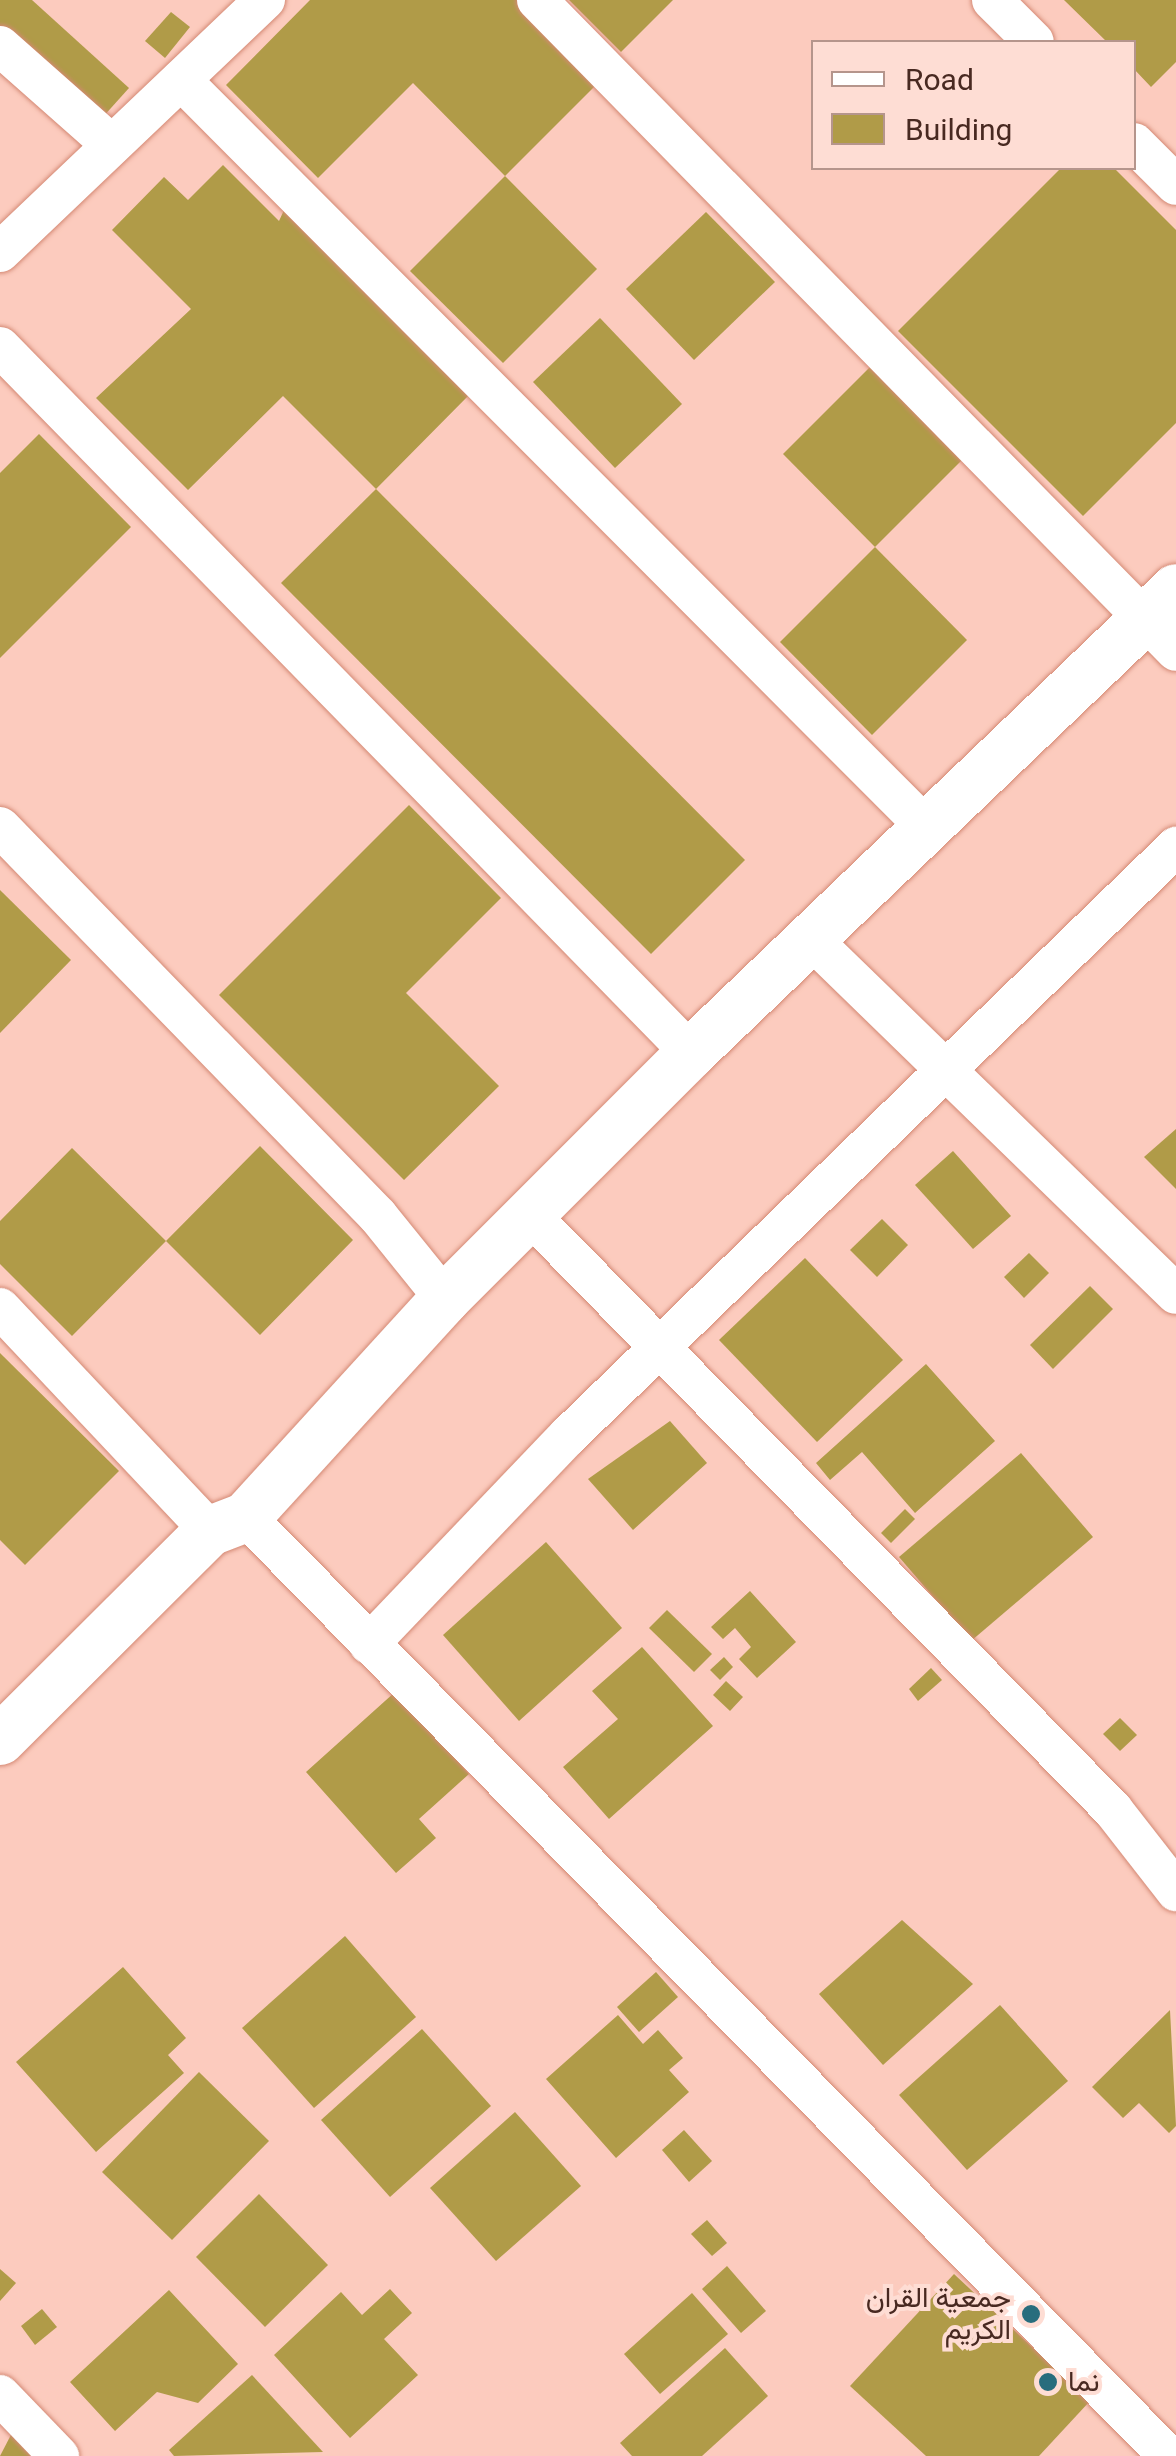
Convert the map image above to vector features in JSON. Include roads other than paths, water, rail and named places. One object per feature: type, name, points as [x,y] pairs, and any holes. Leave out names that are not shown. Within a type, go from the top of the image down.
[{"type":"street","points":[[0,252],[265,0]]},
{"type":"street","points":[[0,1740],[228,1524],[445,1299],[926,828],[1166,620],[536,0]]},
{"type":"street","points":[[992,0],[1032,40]]},
{"type":"street","points":[[0,46],[112,145]]},
{"type":"street","points":[[181,80],[926,828]]},
{"type":"street","points":[[1136,144],[1176,185]]},
{"type":"street","points":[[0,346],[691,1054]]},
{"type":"street","points":[[0,827],[378,1216],[445,1299]]},
{"type":"street","points":[[369,1644],[660,1348],[1176,847]]},
{"type":"street","points":[[811,939],[1176,1294]]},
{"type":"street","points":[[530,1215],[1113,1810],[1176,1891]]},
{"type":"street","points":[[0,1308],[228,1524],[369,1644],[1168,2456]]},
{"type":"street","points":[[0,2396],[59,2456]]},
{"type":"place","name":"جمعية القران الكريم","points":[[1031,2314]]},
{"type":"place","name":"نما","points":[[1048,2382]]}]
